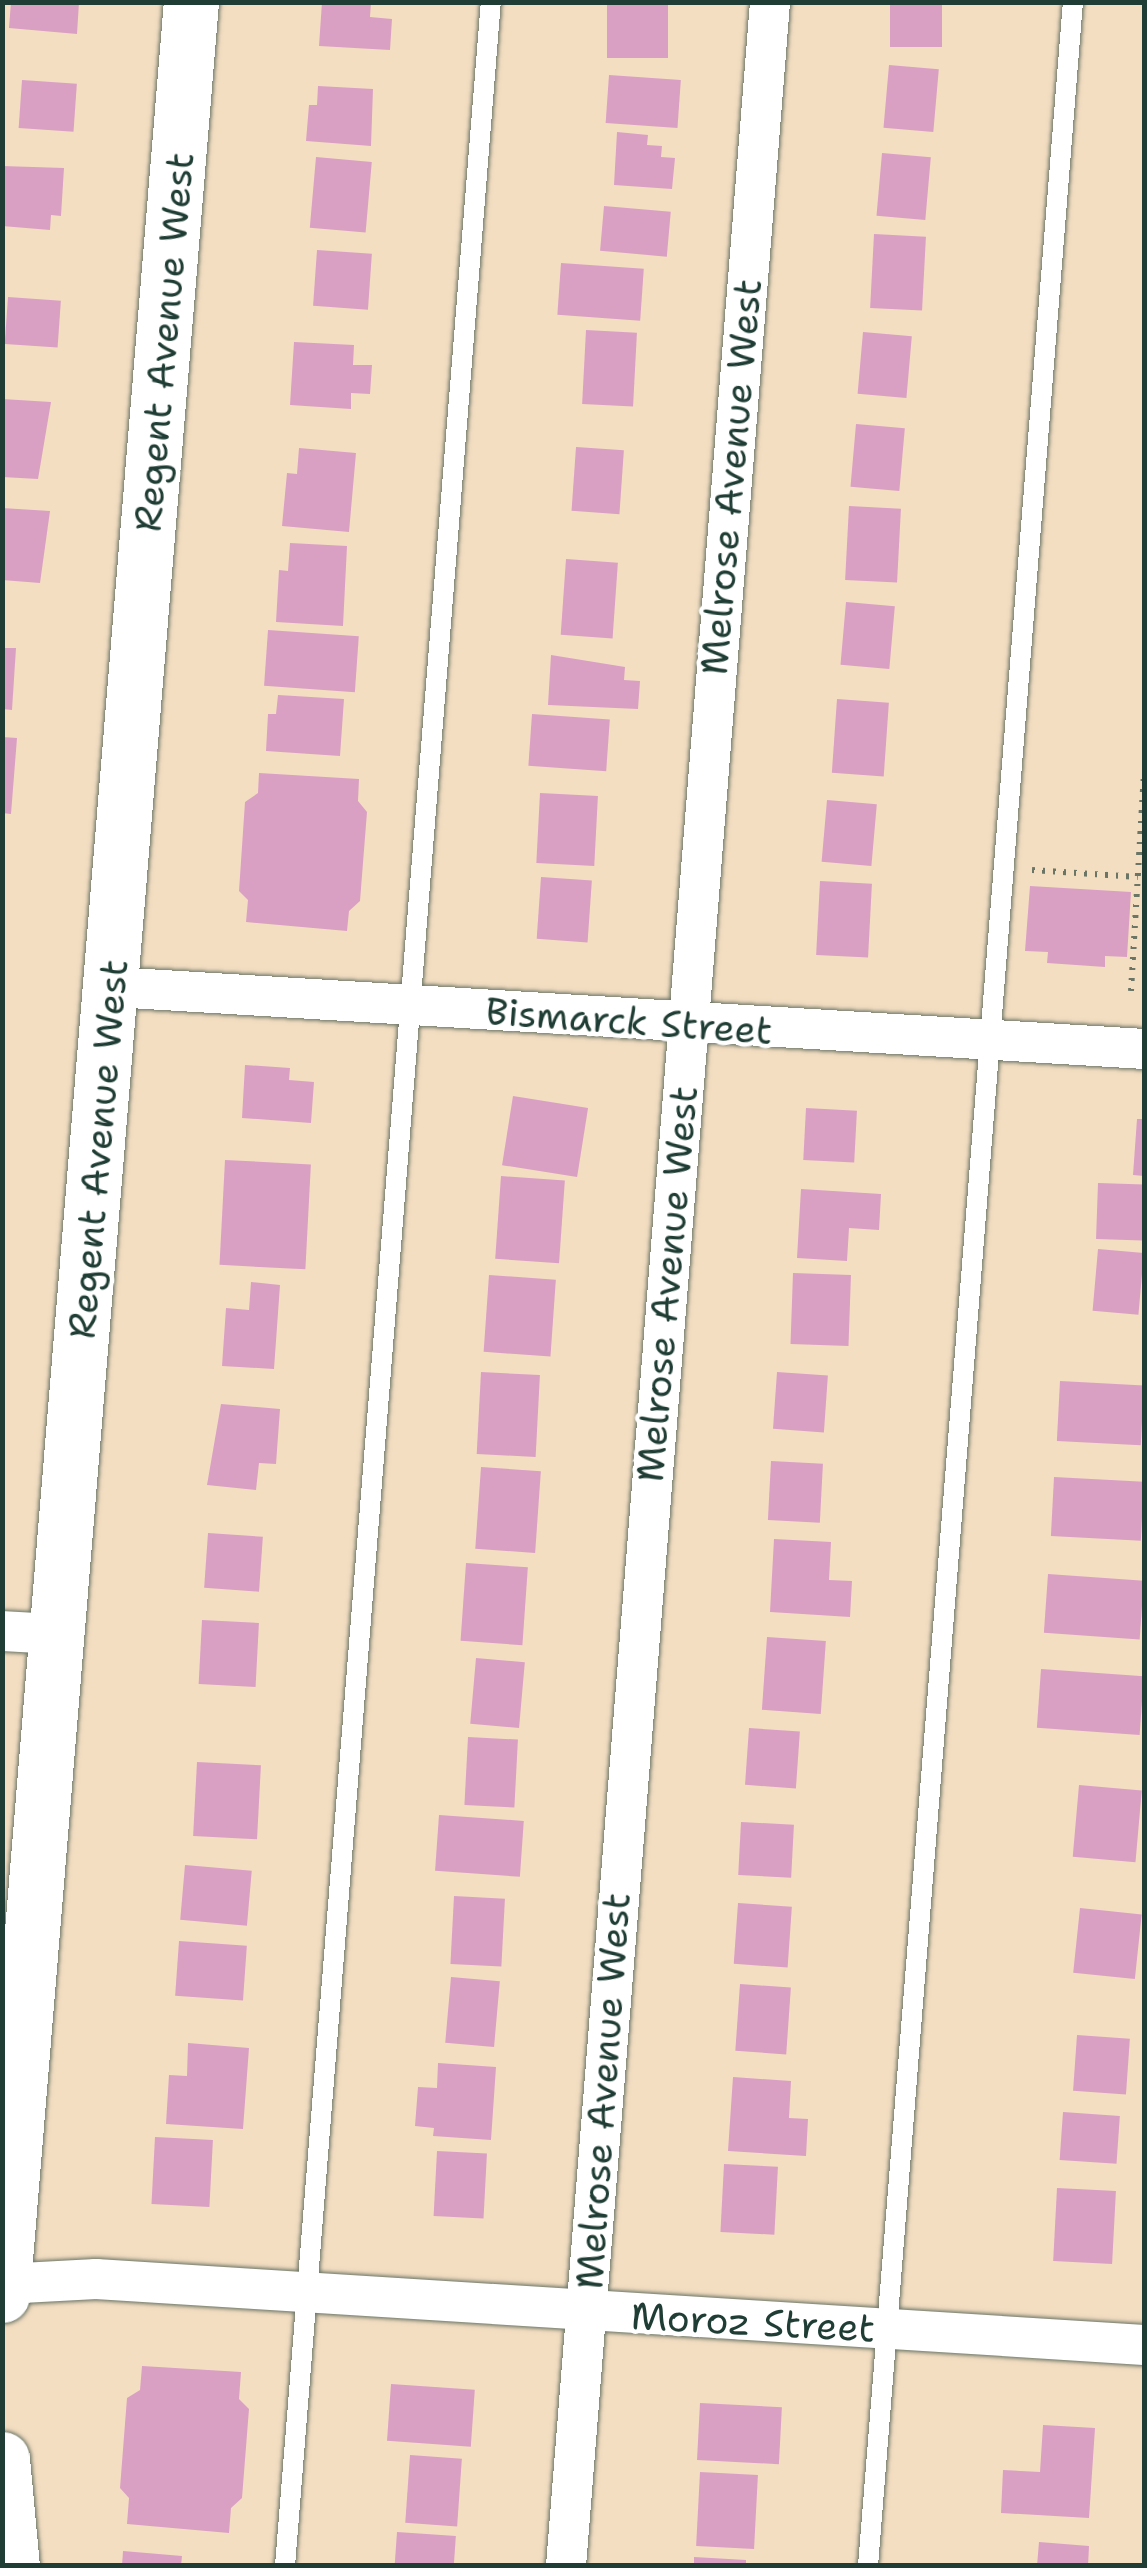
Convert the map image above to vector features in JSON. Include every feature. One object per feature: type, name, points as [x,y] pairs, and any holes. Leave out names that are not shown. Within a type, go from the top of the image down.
[{"type":"main road","name":"Regent Avenue West","points":[[2,2296],[113,988],[191,2]]},
{"type":"main road","points":[[2,2458],[12,2566]]},
{"type":"street","name":"Melrose Avenue West","points":[[566,2566],[770,2]]},
{"type":"street","name":"Bismarck Street","points":[[113,988],[689,1026],[1144,1049]]},
{"type":"street","points":[[2,1631],[56,1634]]},
{"type":"street","name":"Moroz Street","points":[[3,2284],[96,2279],[586,2314],[1144,2345]]},
{"type":"lane","points":[[284,2566],[491,2]]},
{"type":"lane","points":[[868,2566],[1072,2]]},
{"type":"path","points":[[1131,991],[1144,773]]},
{"type":"path","points":[[1030,870],[1138,877]]},
{"type":"building","points":[[11,2],[79,2],[77,34],[9,28]]},
{"type":"building","points":[[322,2],[371,2],[370,17],[392,19],[390,50],[319,46]]},
{"type":"building","points":[[607,2],[668,2],[668,58],[607,58]]},
{"type":"building","points":[[890,2],[942,2],[942,47],[890,47]]},
{"type":"building","points":[[889,65],[939,69],[933,132],[884,128]]},
{"type":"building","points":[[609,75],[681,80],[677,128],[606,123]]},
{"type":"building","points":[[22,80],[77,84],[74,132],[19,128]]},
{"type":"building","points":[[318,86],[373,89],[371,146],[306,141],[309,105],[317,105]]},
{"type":"building","points":[[617,132],[648,135],[647,145],[662,146],[661,157],[675,158],[672,189],[614,185]]},
{"type":"building","points":[[882,153],[931,157],[925,220],[877,216]]},
{"type":"building","points":[[316,157],[372,162],[366,233],[310,228]]},
{"type":"building","points":[[2,166],[64,168],[61,216],[51,215],[50,230],[2,226]]},
{"type":"building","points":[[604,206],[671,212],[667,257],[600,251]]},
{"type":"building","points":[[874,234],[926,237],[922,311],[870,308]]},
{"type":"building","points":[[317,250],[372,254],[368,310],[313,306]]},
{"type":"building","points":[[561,263],[644,269],[640,321],[557,315]]},
{"type":"building","points":[[8,297],[61,301],[58,348],[5,344]]},
{"type":"building","points":[[586,330],[637,333],[633,407],[582,404]]},
{"type":"building","points":[[863,332],[912,336],[906,398],[858,394]]},
{"type":"building","points":[[294,342],[354,345],[353,365],[372,365],[370,394],[351,393],[351,409],[290,405]]},
{"type":"building","points":[[2,399],[51,402],[38,479],[2,477]]},
{"type":"building","points":[[856,424],[905,428],[899,491],[851,487]]},
{"type":"building","points":[[576,447],[624,450],[619,514],[572,511]]},
{"type":"building","points":[[299,448],[356,453],[349,532],[282,526],[287,473],[297,474]]},
{"type":"building","points":[[849,506],[901,509],[897,583],[845,580]]},
{"type":"building","points":[[2,508],[50,511],[40,583],[2,580]]},
{"type":"building","points":[[290,543],[347,546],[343,626],[276,622],[279,570],[288,571]]},
{"type":"building","points":[[566,559],[618,563],[613,638],[561,635]]},
{"type":"building","points":[[846,602],[895,606],[889,669],[841,665]]},
{"type":"building","points":[[268,630],[359,636],[355,692],[264,686]]},
{"type":"building","points":[[2,648],[16,648],[12,710],[2,709]]},
{"type":"building","points":[[551,655],[625,667],[624,680],[640,681],[638,709],[548,705]]},
{"type":"building","points":[[278,695],[344,699],[340,756],[266,751],[268,714],[276,714]]},
{"type":"building","points":[[837,699],[889,703],[884,776],[832,773]]},
{"type":"building","points":[[532,714],[610,719],[606,771],[528,766]]},
{"type":"building","points":[[2,737],[17,738],[11,814],[2,813]]},
{"type":"building","points":[[259,773],[359,779],[358,801],[367,812],[360,901],[349,911],[347,931],[246,922],[248,900],[239,891],[245,802],[258,793]]},
{"type":"building","points":[[540,793],[598,796],[594,866],[536,863]]},
{"type":"building","points":[[827,800],[877,804],[871,866],[822,862]]},
{"type":"building","points":[[541,877],[592,881],[588,942],[537,939]]},
{"type":"building","points":[[820,881],[872,884],[868,958],[816,955]]},
{"type":"building","points":[[1030,886],[1131,892],[1127,957],[1105,956],[1105,967],[1047,963],[1048,952],[1025,951]]},
{"type":"building","points":[[245,1065],[290,1068],[289,1080],[314,1082],[311,1123],[242,1118]]},
{"type":"building","points":[[513,1096],[588,1108],[577,1177],[502,1165]]},
{"type":"building","points":[[806,1108],[857,1111],[854,1163],[803,1160]]},
{"type":"building","points":[[1137,1119],[1144,1119],[1144,1176],[1133,1175]]},
{"type":"building","points":[[225,1160],[311,1165],[305,1269],[220,1265]]},
{"type":"building","points":[[501,1176],[565,1180],[559,1263],[495,1259]]},
{"type":"building","points":[[1098,1183],[1144,1185],[1142,1241],[1096,1239]]},
{"type":"building","points":[[801,1189],[881,1194],[879,1230],[849,1228],[847,1261],[797,1258]]},
{"type":"building","points":[[1098,1249],[1144,1253],[1138,1315],[1093,1311]]},
{"type":"building","points":[[793,1273],[851,1275],[848,1346],[791,1344]]},
{"type":"building","points":[[489,1275],[556,1280],[550,1356],[484,1352]]},
{"type":"building","points":[[251,1282],[280,1285],[274,1369],[222,1366],[226,1308],[249,1310]]},
{"type":"building","points":[[481,1372],[540,1375],[536,1457],[477,1454]]},
{"type":"building","points":[[777,1372],[828,1376],[824,1432],[773,1429]]},
{"type":"building","points":[[1060,1381],[1144,1385],[1141,1445],[1057,1441]]},
{"type":"building","points":[[221,1404],[280,1409],[276,1464],[259,1463],[256,1490],[207,1485]]},
{"type":"building","points":[[771,1461],[823,1464],[820,1523],[768,1520]]},
{"type":"building","points":[[481,1467],[541,1471],[535,1553],[475,1549]]},
{"type":"building","points":[[1054,1477],[1144,1482],[1141,1541],[1051,1536]]},
{"type":"building","points":[[208,1533],[263,1537],[259,1592],[204,1588]]},
{"type":"building","points":[[774,1539],[831,1542],[829,1580],[852,1581],[850,1617],[770,1612]]},
{"type":"building","points":[[466,1563],[528,1567],[522,1645],[461,1641]]},
{"type":"building","points":[[1048,1574],[1144,1581],[1140,1640],[1044,1633]]},
{"type":"building","points":[[202,1620],[259,1623],[256,1687],[199,1684]]},
{"type":"building","points":[[767,1637],[826,1641],[821,1714],[762,1710]]},
{"type":"building","points":[[476,1658],[525,1662],[519,1728],[470,1724]]},
{"type":"building","points":[[1041,1669],[1144,1676],[1140,1735],[1037,1728]]},
{"type":"building","points":[[749,1728],[800,1732],[796,1788],[745,1785]]},
{"type":"building","points":[[468,1737],[518,1740],[514,1808],[464,1805]]},
{"type":"building","points":[[197,1762],[261,1765],[257,1839],[193,1836]]},
{"type":"building","points":[[1079,1785],[1142,1790],[1135,1862],[1073,1857]]},
{"type":"building","points":[[439,1815],[524,1821],[520,1877],[435,1871]]},
{"type":"building","points":[[741,1822],[794,1825],[791,1878],[738,1875]]},
{"type":"building","points":[[185,1865],[252,1871],[247,1926],[180,1920]]},
{"type":"building","points":[[454,1896],[505,1899],[501,1967],[450,1964]]},
{"type":"building","points":[[738,1903],[792,1907],[788,1968],[734,1964]]},
{"type":"building","points":[[1080,1908],[1142,1914],[1135,1979],[1073,1973]]},
{"type":"building","points":[[179,1941],[247,1946],[243,2001],[175,1996]]},
{"type":"building","points":[[451,1977],[500,1981],[494,2047],[445,2043]]},
{"type":"building","points":[[740,1984],[791,1988],[786,2054],[735,2051]]},
{"type":"building","points":[[1077,2035],[1130,2039],[1126,2095],[1073,2091]]},
{"type":"building","points":[[188,2043],[249,2048],[243,2129],[166,2124],[169,2075],[187,2076]]},
{"type":"building","points":[[438,2063],[496,2067],[491,2140],[433,2136],[434,2128],[415,2126],[418,2087],[437,2088]]},
{"type":"building","points":[[733,2077],[791,2081],[789,2118],[808,2119],[806,2156],[728,2151]]},
{"type":"building","points":[[1063,2112],[1120,2116],[1117,2164],[1060,2160]]},
{"type":"building","points":[[155,2137],[213,2140],[209,2207],[151,2204]]},
{"type":"building","points":[[437,2151],[487,2154],[484,2219],[434,2216]]},
{"type":"building","points":[[724,2164],[778,2167],[774,2235],[720,2232]]},
{"type":"building","points":[[1057,2188],[1116,2191],[1112,2264],[1053,2261]]},
{"type":"building","points":[[142,2366],[241,2372],[239,2399],[249,2409],[242,2498],[231,2508],[229,2533],[127,2524],[129,2498],[120,2488],[127,2398],[140,2390]]},
{"type":"building","points":[[391,2384],[475,2390],[471,2447],[387,2441]]},
{"type":"building","points":[[700,2403],[782,2407],[779,2464],[697,2460]]},
{"type":"building","points":[[1043,2425],[1095,2428],[1089,2518],[1001,2513],[1003,2470],[1040,2472]]},
{"type":"building","points":[[410,2455],[462,2459],[457,2526],[405,2523]]},
{"type":"building","points":[[700,2472],[758,2475],[754,2549],[696,2546]]},
{"type":"building","points":[[397,2532],[456,2536],[454,2566],[395,2566]]},
{"type":"building","points":[[1039,2542],[1089,2546],[1088,2566],[1037,2566]]},
{"type":"building","points":[[123,2551],[182,2556],[181,2566],[122,2566]]},
{"type":"building","points":[[694,2557],[746,2560],[746,2566],[694,2566]]}]
